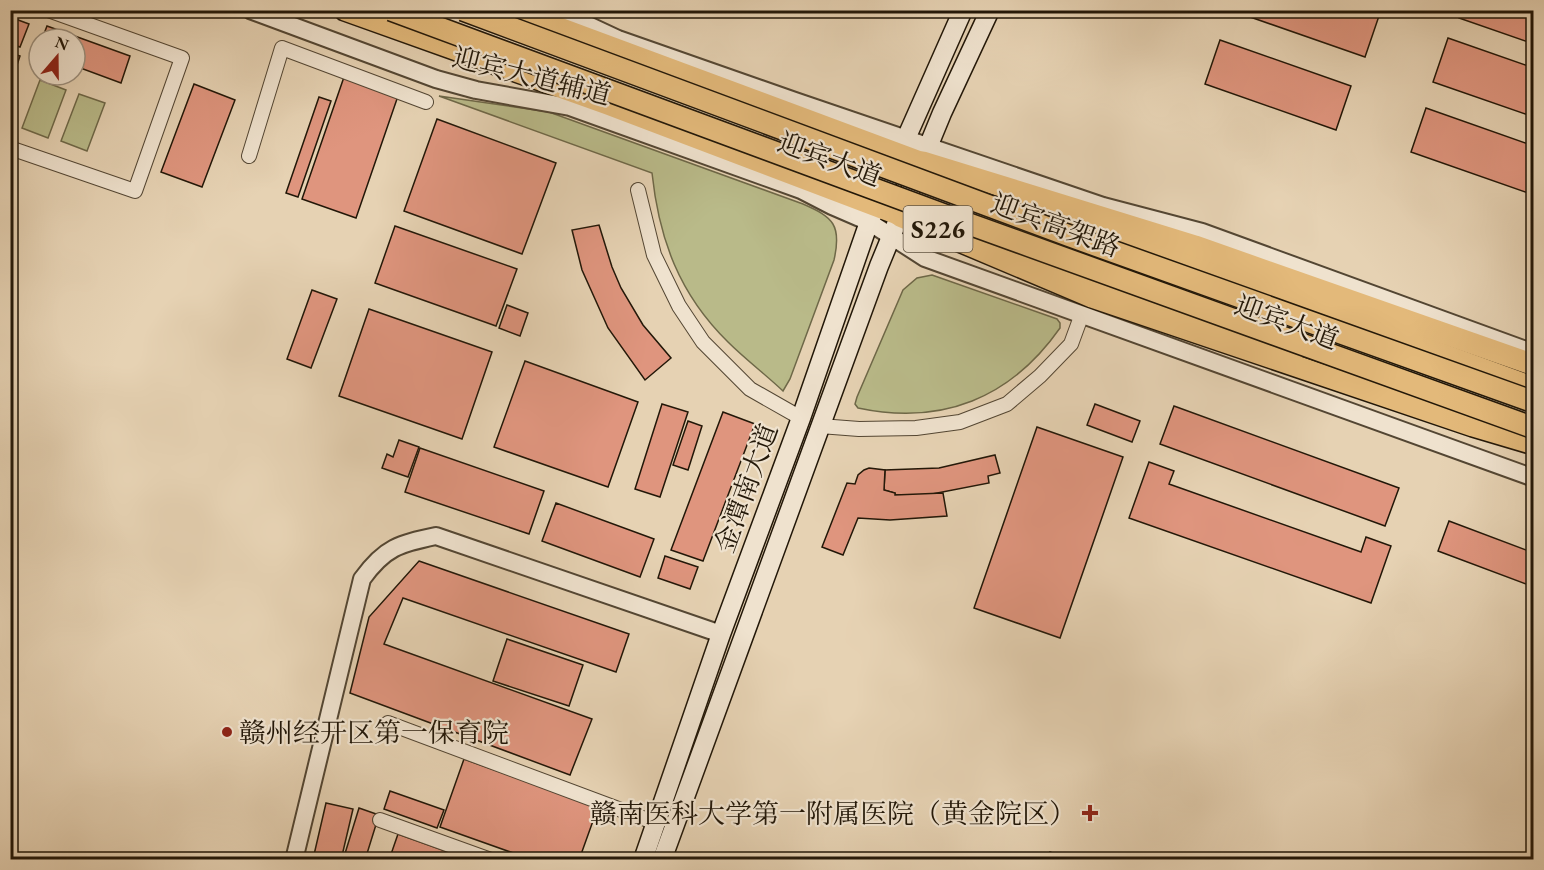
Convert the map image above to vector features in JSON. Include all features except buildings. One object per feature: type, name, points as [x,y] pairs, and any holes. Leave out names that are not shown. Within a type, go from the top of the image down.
[{"type":"main road","name":"迎宾大道","points":[[345,10],[608,104],[873,214],[900,216],[1103,286],[1533,442]]},
{"type":"main road","name":"迎宾高架路","points":[[391,10],[958,220],[1533,428]]},
{"type":"main road","name":"迎宾高架路","points":[[463,10],[1070,236],[1533,402]]},
{"type":"main road","name":"迎宾大道","points":[[512,10],[926,154],[1533,388]]},
{"type":"main road","name":"金潭南大道","points":[[643,860],[721,634],[873,214],[963,10]]},
{"type":"main road","name":"金潭南大道","points":[[662,860],[879,266],[990,10]]},
{"type":"main road","points":[[926,154],[1533,365]]},
{"type":"main road","points":[[900,216],[1087,305],[1473,426],[1533,442]]},
{"type":"street","points":[[10,147],[135,191],[182,58],[48,10]]},
{"type":"street","points":[[87,24],[92,10]]},
{"type":"street","name":"迎宾大道辅道","points":[[250,10],[436,79],[476,90],[570,107],[801,189],[832,206],[873,214],[892,236],[924,258],[1087,305],[1533,478]]},
{"type":"street","name":"迎宾大道辅道","points":[[556,10],[618,39],[795,101],[903,146]]},
{"type":"street","points":[[249,156],[282,48],[426,102]]},
{"type":"street","points":[[926,154],[1103,206],[1202,232],[1533,353]]},
{"type":"street","points":[[638,190],[654,255],[679,306],[703,342],[750,389],[801,418]]},
{"type":"street","points":[[820,426],[859,429],[916,428],[960,422],[1007,404],[1040,376],[1071,344],[1087,305]]},
{"type":"street","points":[[294,860],[362,579],[375,561],[402,543],[436,536],[721,634]]},
{"type":"street","points":[[388,723],[656,823]]},
{"type":"street","points":[[380,820],[491,860]]},
{"type":"green space","points":[[37,87],[58,87],[66,90],[48,138],[22,128]]},
{"type":"green space","points":[[79,94],[105,103],[87,151],[61,141]]},
{"type":"green space","points":[[439,96],[549,112],[803,204],[828,218],[836,230],[834,260],[790,379],[783,391],[728,342],[696,305],[684,285],[666,243],[652,173]]},
{"type":"green space","points":[[932,275],[1057,319],[1060,328],[1020,373],[997,389],[972,401],[946,409],[918,413],[889,413],[858,408],[855,404],[857,397],[903,290],[917,278]]},
{"type":"place","name":"赣州经开区第一保育院","points":[[227,732]]},
{"type":"place","name":"赣南医科大学第一附属医院（黄金院区）","points":[[1090,813]]}]
